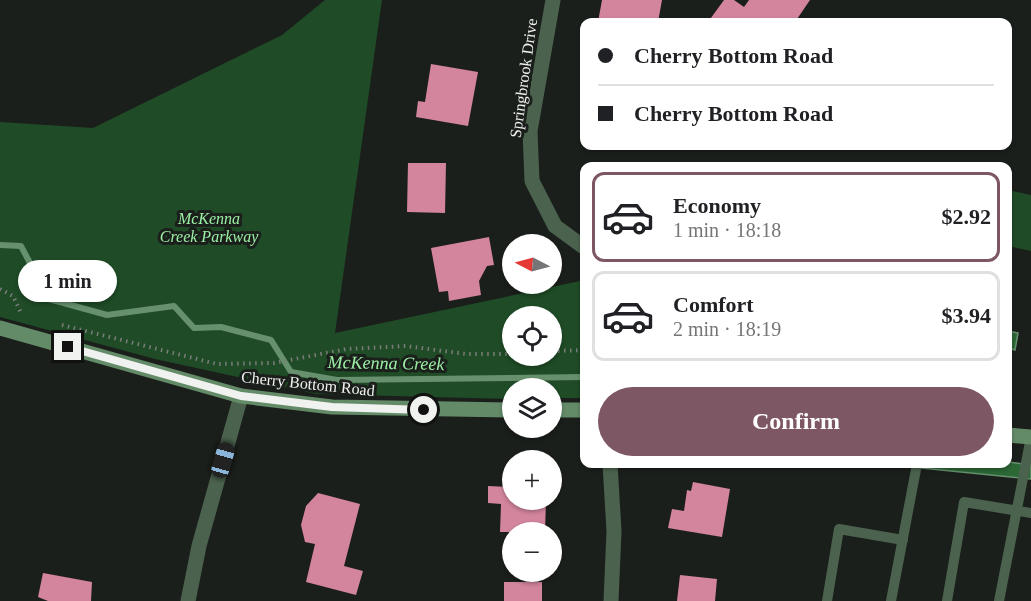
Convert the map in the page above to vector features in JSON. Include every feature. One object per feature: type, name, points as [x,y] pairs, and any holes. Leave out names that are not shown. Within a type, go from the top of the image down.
[{"type":"main road","name":"Cherry Bottom Road","points":[[0,328],[241,396],[332,407],[502,410]]},
{"type":"main road","points":[[562,410],[580,410]]},
{"type":"main road","points":[[1012,436],[1030,442]]},
{"type":"street","name":"Springbrook Drive","points":[[553,0],[530,131],[532,181],[555,226],[580,244]]},
{"type":"street","points":[[188,601],[199,546],[241,396]]},
{"type":"street","points":[[610,468],[614,531],[611,601]]},
{"type":"lane","points":[[999,601],[1030,442]]},
{"type":"lane","points":[[891,601],[917,468]]},
{"type":"lane","points":[[947,601],[964,502],[1031,513]]},
{"type":"lane","points":[[827,601],[839,529],[903,540]]},
{"type":"path","points":[[0,289],[13,296],[21,315],[32,318]]},
{"type":"path","points":[[53,323],[217,364],[274,363],[294,361],[347,349],[406,346],[466,354],[502,354]]},
{"type":"path","points":[[562,351],[580,350]]},
{"type":"green space","name":"McKenna Creek Parkway","points":[[325,0],[382,0],[335,333],[519,294],[562,294],[562,285],[580,281],[580,398],[562,398],[562,378],[502,378],[502,399],[316,394],[155,359],[0,317],[0,122],[93,128],[282,35]]},
{"type":"green space","points":[[1012,191],[1031,195],[1031,251],[1012,247]]},
{"type":"shaded area","points":[[1012,332],[1018,333],[1015,350],[1012,349]]},
{"type":"shaded area","points":[[1012,463],[1031,465],[1031,479],[921,468],[1012,468]]},
{"type":"building","points":[[602,0],[662,0],[659,18],[599,18]]},
{"type":"building","points":[[724,0],[734,0],[744,7],[749,0],[810,0],[798,18],[711,18]]},
{"type":"building","points":[[431,64],[478,72],[468,126],[416,117],[418,101],[425,102]]},
{"type":"building","points":[[408,163],[446,163],[445,213],[407,212]]},
{"type":"building","points":[[489,237],[494,265],[487,266],[479,281],[481,295],[449,301],[448,291],[439,292],[431,248]]},
{"type":"building","points":[[693,482],[730,489],[722,537],[668,528],[672,509],[684,511],[687,490],[691,491]]},
{"type":"building","points":[[488,486],[502,487],[502,510],[546,510],[545,522],[502,522],[502,532],[500,532],[501,504],[488,503]]},
{"type":"building","points":[[318,493],[360,504],[344,566],[363,571],[356,595],[306,582],[315,544],[305,542],[301,525],[306,506]]},
{"type":"building","points":[[43,573],[92,582],[91,601],[48,601],[38,597]]},
{"type":"building","points":[[680,575],[717,579],[715,601],[677,601]]},
{"type":"building","points":[[504,582],[542,582],[542,601],[504,601]]},
{"type":"waterway","name":"McKenna Creek","points":[[0,245],[21,246],[49,299],[107,315],[174,306],[194,328],[221,327],[271,340],[291,372],[337,380],[580,377]]},
{"type":"route","points":[[68,347],[241,396],[332,407],[424,410]]}]
